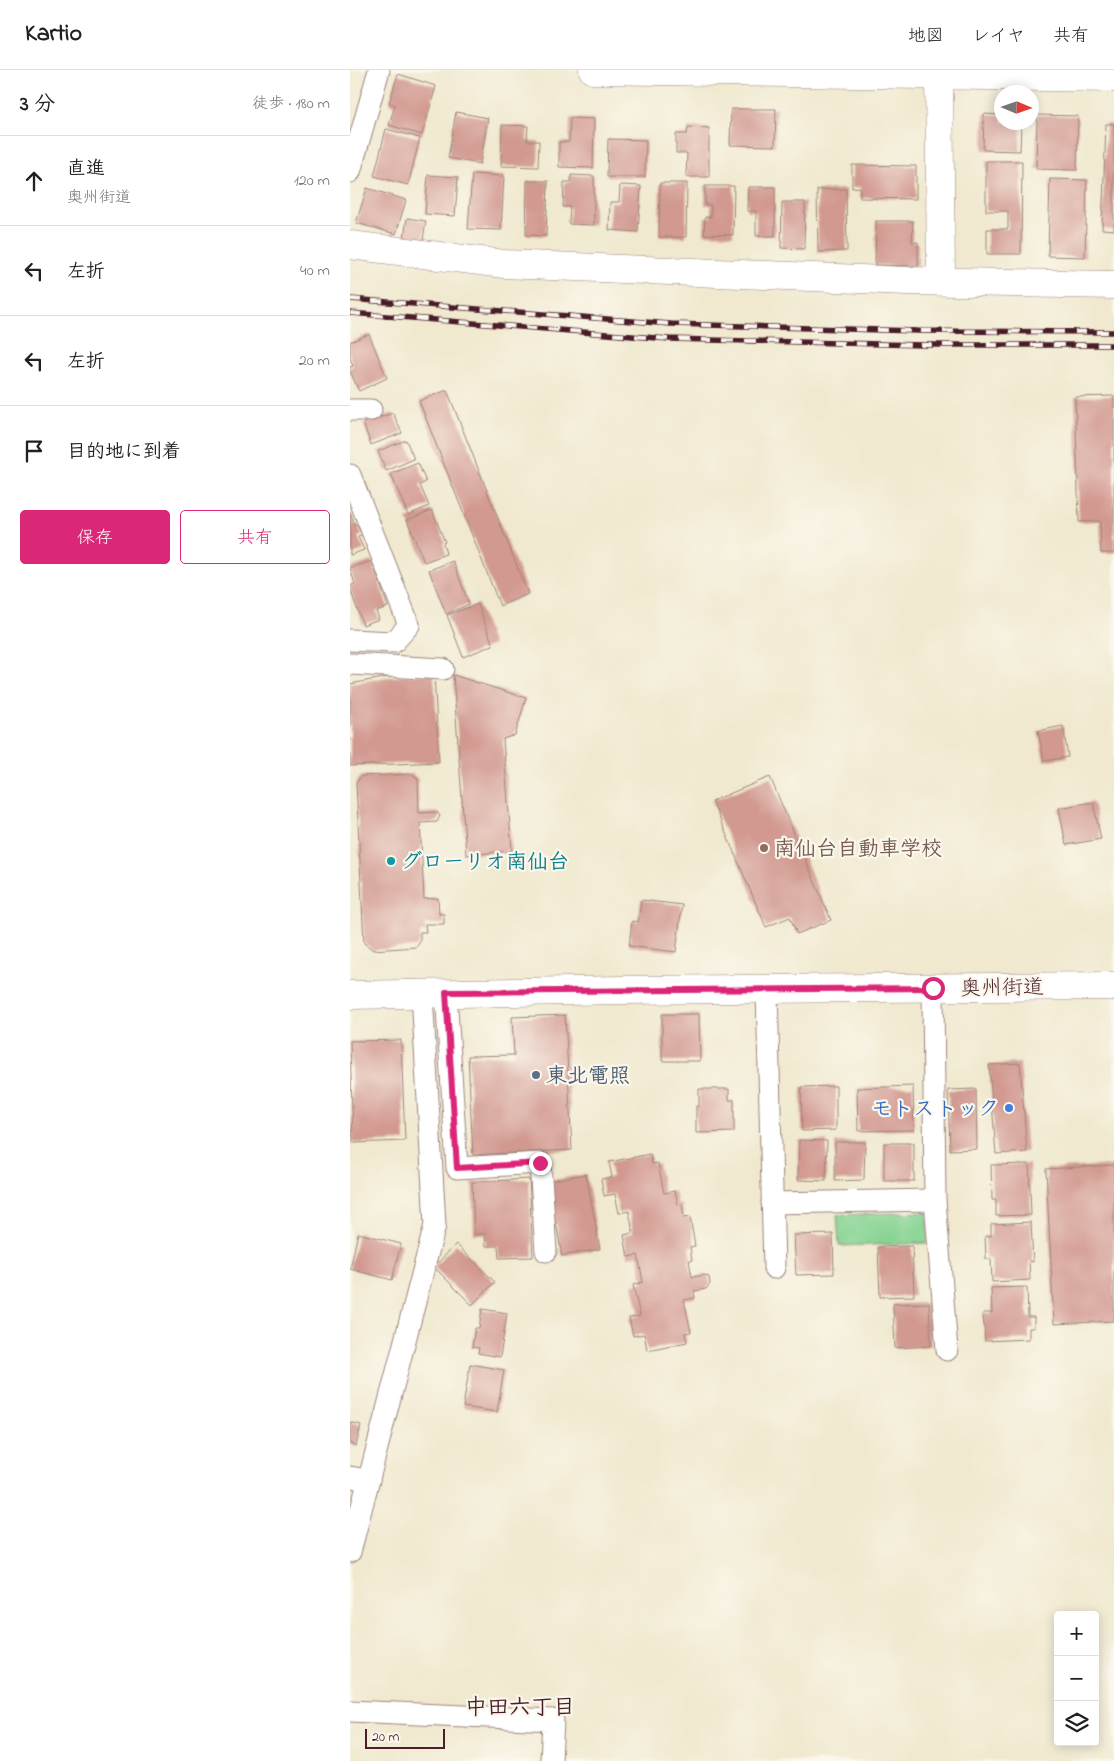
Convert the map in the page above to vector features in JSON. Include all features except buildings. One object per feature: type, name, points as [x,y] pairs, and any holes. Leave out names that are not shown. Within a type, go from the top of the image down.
[{"type":"street","points":[[350,172],[379,70]]},
{"type":"street","points":[[592,70],[939,73],[1114,78]]},
{"type":"street","points":[[939,73],[941,281]]},
{"type":"street","points":[[350,246],[504,264],[907,282],[1114,285]]},
{"type":"street","points":[[350,410],[371,410]]},
{"type":"street","points":[[350,475],[409,625],[394,642],[350,640]]},
{"type":"street","points":[[350,664],[443,669]]},
{"type":"street","name":"奥州街道","points":[[350,995],[1114,986]]},
{"type":"street","points":[[933,988],[935,1200],[947,1350]]},
{"type":"street","points":[[768,990],[774,1268]]},
{"type":"street","points":[[434,993],[457,1168],[540,1163],[546,1251]]},
{"type":"street","points":[[350,1552],[360,1478],[435,1225],[434,993]]},
{"type":"street","points":[[772,1203],[935,1200]]},
{"type":"street","points":[[350,1711],[553,1720],[551,1761]]},
{"type":"green space","points":[[927,1212],[928,1243],[839,1246],[837,1215]]},
{"type":"railway","points":[[350,299],[671,324],[918,331],[1114,332]]},
{"type":"railway","points":[[350,313],[669,339],[923,345],[1114,345]]},
{"type":"place","name":"南仙台自動車学校","points":[[764,848]]},
{"type":"place","name":"グローリオ南仙台","points":[[391,861]]},
{"type":"place","name":"東北電照","points":[[536,1075]]},
{"type":"place","name":"モトストック","points":[[1009,1108]]},
{"type":"district","name":"中田六丁目","points":[[520,1706]]},
{"type":"route","points":[[540,1163],[457,1168],[446,992],[933,988]]}]
